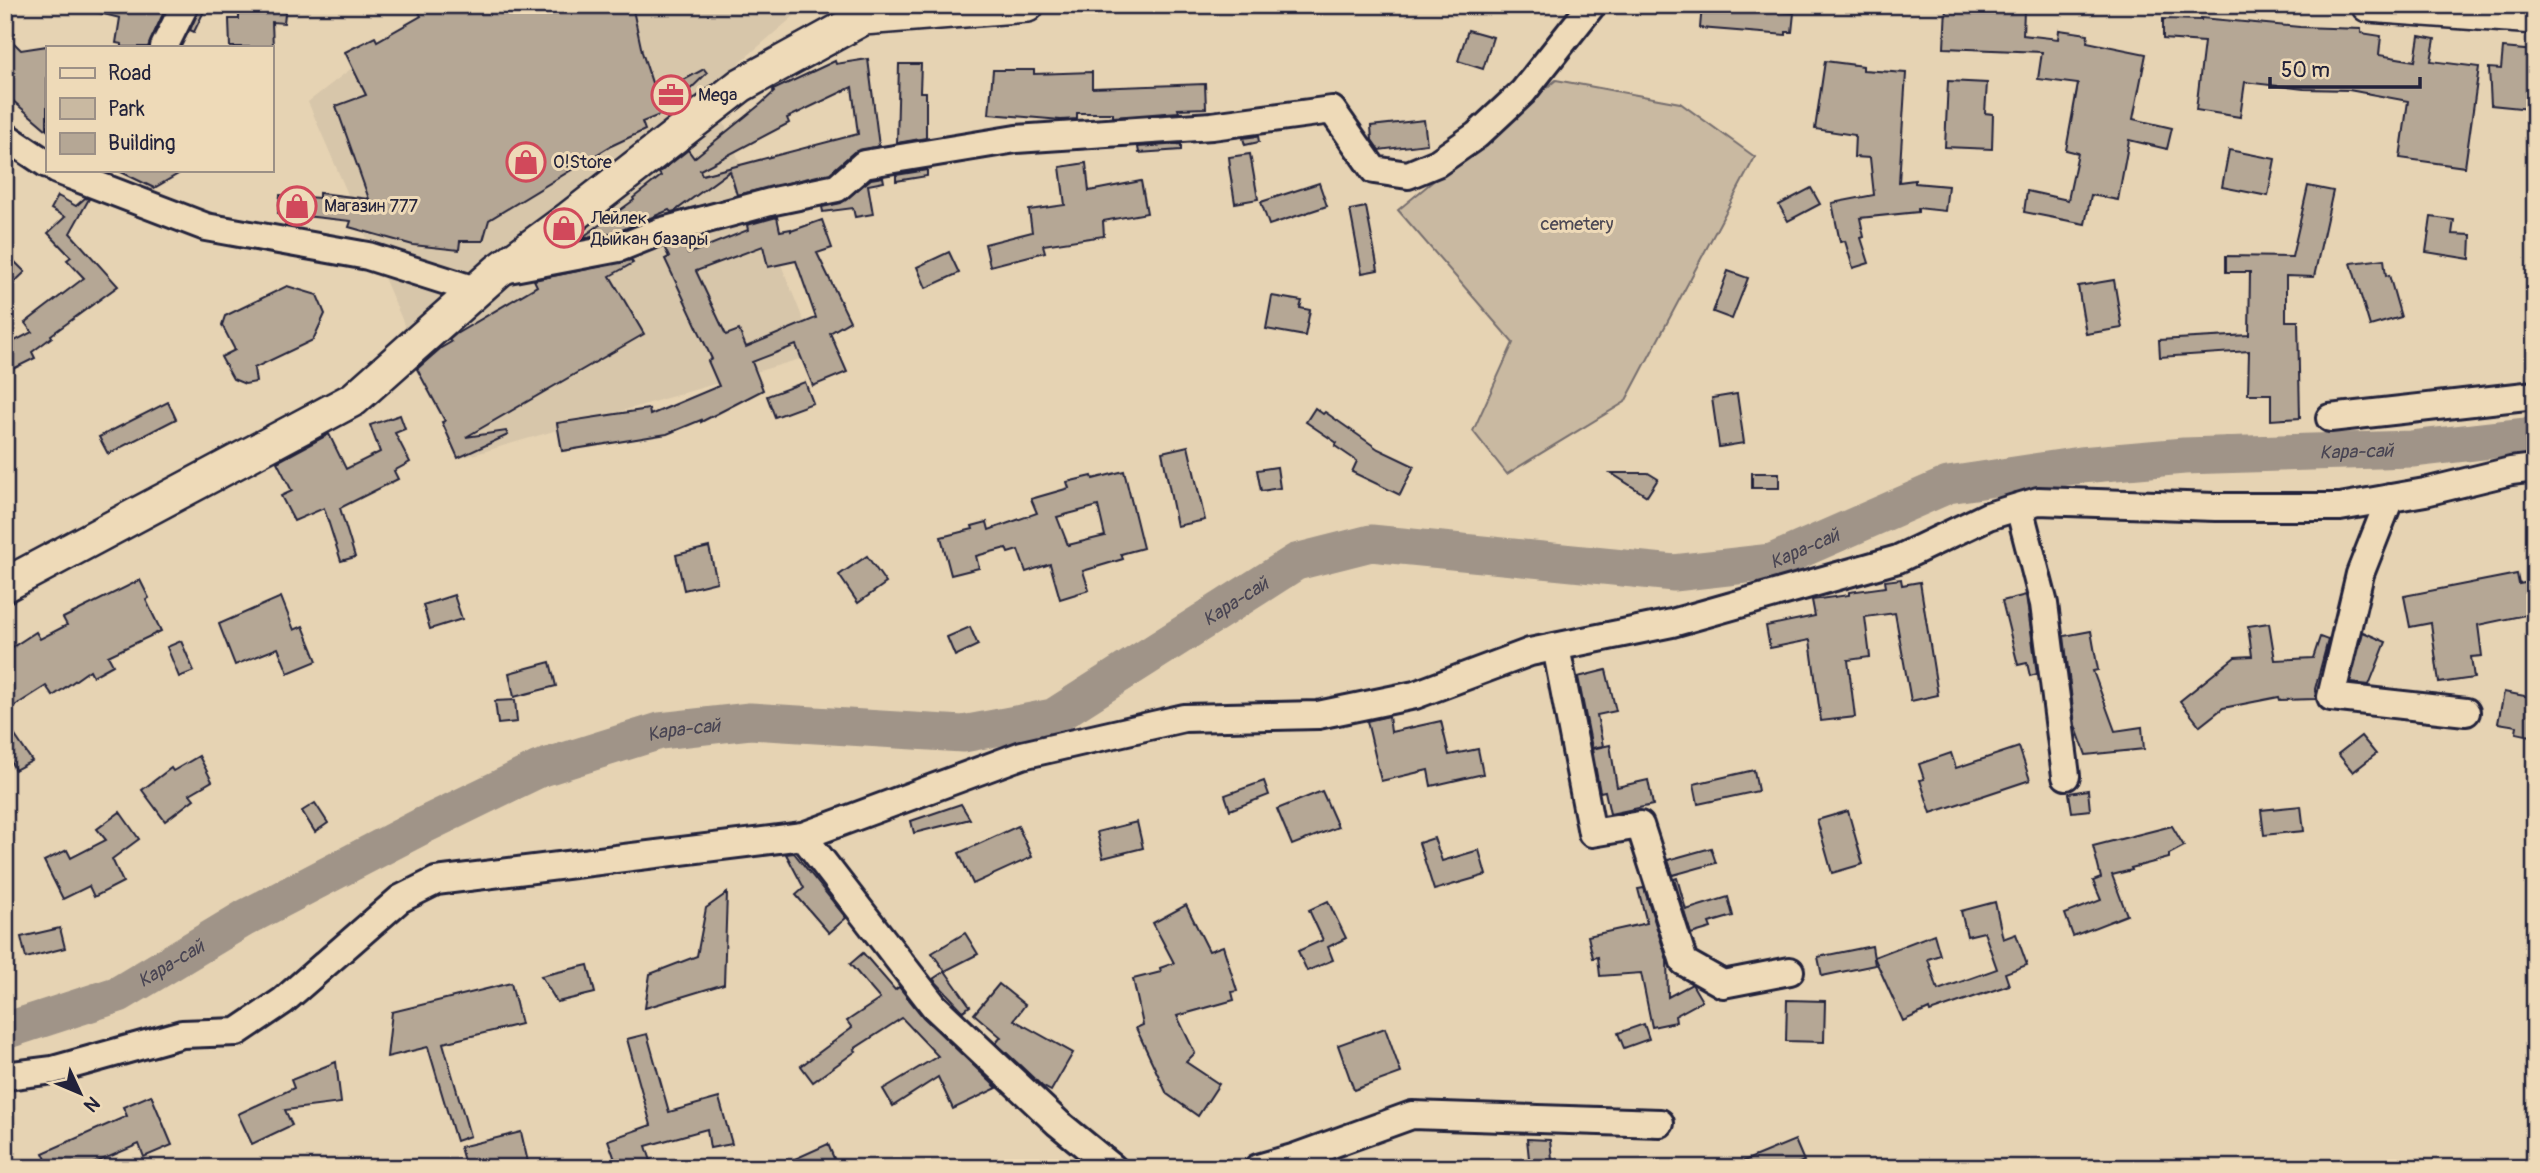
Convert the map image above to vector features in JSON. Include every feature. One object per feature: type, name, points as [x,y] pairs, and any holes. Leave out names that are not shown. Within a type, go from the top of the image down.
[{"type":"main road","points":[[5,585],[354,400],[486,281],[741,85],[863,18],[1027,5]]},
{"type":"main road","points":[[2368,5],[2535,17]]},
{"type":"street","points":[[164,46],[185,5]]},
{"type":"street","points":[[62,172],[206,227],[368,256],[486,281],[619,248],[659,232],[774,201],[837,188],[864,164],[1016,139],[1212,126],[1332,110],[1374,170],[1408,175],[1437,163],[1486,127],[1523,92],[1592,5]]},
{"type":"street","points":[[7,140],[46,163]]},
{"type":"street","points":[[2330,418],[2535,395]]},
{"type":"street","points":[[5,1076],[53,1070],[182,1034],[237,1032],[283,1001],[400,899],[436,881],[803,836],[1022,755],[1184,718],[1318,715],[1415,695],[1530,652],[1672,623],[1898,559],[1987,516],[2038,501],[2215,507],[2340,507],[2535,468]]},
{"type":"street","points":[[2390,498],[2360,574],[2332,697],[2466,712]]},
{"type":"street","points":[[2019,507],[2044,604],[2066,776]]},
{"type":"street","points":[[1556,647],[1592,833],[1640,825],[1684,962],[1723,984],[1790,971]]},
{"type":"street","points":[[803,836],[934,1006],[1058,1123],[1113,1168]]},
{"type":"street","points":[[1258,1168],[1412,1115],[1660,1124]]},
{"type":"shaded area","name":"Лейлек Дыйкан базары","points":[[433,5],[807,5],[710,88],[817,354],[462,458],[308,102]]},
{"type":"green space","name":"cemetery","points":[[1556,80],[1680,103],[1755,157],[1625,402],[1507,474],[1473,431],[1513,343],[1398,210]]},
{"type":"building","points":[[91,5],[167,5],[148,46],[122,46],[116,43],[120,18],[91,11]]},
{"type":"building","points":[[201,5],[207,5],[194,32],[190,30]]},
{"type":"building","points":[[239,5],[286,5],[284,23],[272,22],[273,46],[230,46],[229,19],[239,19]]},
{"type":"building","points":[[415,5],[632,5],[642,52],[656,95],[704,69],[707,73],[667,112],[642,122],[645,130],[611,146],[489,220],[483,241],[460,241],[459,250],[413,245],[349,227],[351,221],[278,213],[280,195],[319,198],[319,193],[369,199],[336,106],[366,95],[345,52],[375,37],[377,41],[421,16]]},
{"type":"building","points":[[1702,5],[1794,13],[1792,32],[1786,32],[1786,35],[1700,28]]},
{"type":"building","points":[[1946,7],[2024,10],[2023,35],[2058,39],[2059,30],[2088,34],[2087,42],[2146,54],[2133,119],[2172,128],[2167,149],[2129,140],[2118,200],[2091,195],[2085,224],[2024,212],[2027,191],[2068,200],[2078,153],[2066,150],[2078,84],[2038,79],[2042,52],[1944,48]]},
{"type":"building","points":[[2201,18],[2300,27],[2361,29],[2361,33],[2381,36],[2379,55],[2415,61],[2419,36],[2435,39],[2431,61],[2479,67],[2465,167],[2400,158],[2408,101],[2349,90],[2304,89],[2245,82],[2240,117],[2196,110],[2204,42],[2163,39],[2163,19]]},
{"type":"building","points":[[1468,30],[1493,37],[1483,69],[1458,61]]},
{"type":"building","points":[[5,34],[21,50],[46,46],[46,129],[5,94]]},
{"type":"building","points":[[2503,48],[2535,51],[2530,109],[2491,105],[2489,68],[2501,69]]},
{"type":"building","points":[[868,59],[879,146],[854,152],[830,173],[737,195],[730,171],[675,211],[669,210],[615,233],[580,239],[634,200],[633,198],[661,176],[659,173],[688,150],[694,158],[762,103],[773,90],[835,61],[836,64]],"holes":[[[852,87],[858,134],[702,175],[700,170],[789,123],[787,118]]]},
{"type":"building","points":[[1825,61],[1863,66],[1863,70],[1906,73],[1899,182],[1915,180],[1915,183],[1948,186],[1945,211],[1918,208],[1918,212],[1860,218],[1864,237],[1861,238],[1869,263],[1853,268],[1845,241],[1840,242],[1832,203],[1874,195],[1870,158],[1854,157],[1855,135],[1815,129]]},
{"type":"building","points":[[899,64],[921,64],[920,92],[926,92],[926,138],[897,143]]},
{"type":"building","points":[[993,70],[1034,70],[1034,74],[1092,72],[1092,88],[1205,84],[1206,108],[1113,117],[1113,113],[1077,113],[1077,119],[1061,120],[989,114]]},
{"type":"building","points":[[1948,81],[1987,83],[1985,113],[1993,114],[1992,149],[1945,147]]},
{"type":"building","points":[[1424,120],[1427,144],[1379,150],[1372,140],[1371,126]]},
{"type":"building","points":[[1258,136],[1259,142],[1245,145],[1243,138]]},
{"type":"building","points":[[1181,144],[1181,150],[1139,153],[1138,147]]},
{"type":"building","points":[[2229,150],[2275,159],[2268,196],[2222,187]]},
{"type":"building","points":[[1250,154],[1258,199],[1235,203],[1229,157]]},
{"type":"building","points":[[1086,163],[1089,191],[1141,181],[1147,213],[1103,221],[1104,236],[1043,245],[1045,252],[990,266],[985,244],[1032,232],[1029,210],[1065,205],[1060,167]]},
{"type":"building","points":[[927,170],[927,176],[896,181],[896,175]]},
{"type":"building","points":[[121,172],[182,172],[154,188]]},
{"type":"building","points":[[883,177],[884,182],[868,185],[873,214],[855,217],[853,208],[823,212],[822,207],[841,203],[871,179]]},
{"type":"building","points":[[1319,183],[1327,206],[1269,225],[1261,202]]},
{"type":"building","points":[[2308,186],[2333,191],[2314,277],[2286,276],[2286,321],[2298,321],[2300,418],[2271,420],[2271,394],[2248,394],[2249,351],[2160,357],[2159,340],[2249,335],[2250,272],[2226,272],[2226,256],[2292,257]]},
{"type":"building","points":[[1811,188],[1820,204],[1788,221],[1779,205]]},
{"type":"building","points":[[58,196],[76,206],[85,198],[89,199],[70,233],[118,286],[51,335],[52,337],[32,352],[35,358],[5,373],[5,346],[32,332],[25,323],[84,278],[67,260],[71,257],[48,233],[65,217],[51,209]]},
{"type":"building","points":[[1366,207],[1378,270],[1362,273],[1350,210]]},
{"type":"building","points":[[777,217],[780,231],[791,231],[822,220],[832,248],[817,253],[850,321],[830,333],[847,372],[813,386],[796,345],[752,362],[763,390],[701,422],[667,434],[562,451],[557,423],[649,409],[650,415],[719,386],[708,361],[712,359],[665,259],[669,257],[664,247],[683,242],[688,254],[748,230],[747,225]],"holes":[[[763,246],[768,267],[796,261],[816,318],[746,347],[739,330],[726,335],[696,271]]]},
{"type":"building","points":[[2431,217],[2454,220],[2452,234],[2471,235],[2470,259],[2426,252]]},
{"type":"building","points":[[5,252],[25,272],[5,291]]},
{"type":"building","points":[[949,252],[959,273],[926,288],[917,267]]},
{"type":"building","points":[[2384,259],[2386,276],[2389,275],[2401,317],[2370,326],[2351,263]]},
{"type":"building","points":[[631,260],[633,263],[610,276],[644,334],[466,437],[506,431],[508,435],[458,458],[442,422],[445,421],[417,369],[451,342],[449,340],[456,334],[537,286],[534,280]]},
{"type":"building","points":[[1728,271],[1748,278],[1732,319],[1713,312]]},
{"type":"building","points":[[2114,280],[2122,328],[2086,334],[2078,286]]},
{"type":"building","points":[[287,286],[317,295],[325,314],[313,340],[254,368],[256,382],[245,384],[233,379],[221,357],[235,350],[222,325],[225,316]]},
{"type":"building","points":[[1272,296],[1302,301],[1300,308],[1310,310],[1305,336],[1266,329]]},
{"type":"building","points":[[805,382],[813,403],[775,417],[767,396]]},
{"type":"building","points":[[1737,394],[1744,443],[1719,447],[1712,398]]},
{"type":"building","points":[[168,402],[176,419],[108,454],[99,437]]},
{"type":"building","points":[[1315,408],[1323,414],[1325,412],[1378,449],[1414,466],[1400,495],[1352,472],[1357,461],[1335,446],[1337,443],[1306,422]]},
{"type":"building","points":[[400,415],[405,429],[395,433],[410,462],[394,471],[398,479],[340,508],[355,557],[341,561],[324,508],[294,521],[281,496],[292,491],[277,462],[329,434],[346,469],[380,452],[370,425]]},
{"type":"building","points":[[1188,446],[1205,520],[1177,526],[1162,452]]},
{"type":"building","points":[[1277,467],[1280,488],[1261,491],[1257,470]]},
{"type":"building","points":[[1124,471],[1143,548],[1121,554],[1123,559],[1083,571],[1089,590],[1060,599],[1050,564],[1026,572],[1018,550],[1008,553],[1006,548],[976,556],[979,568],[951,575],[941,537],[973,529],[972,526],[987,522],[989,530],[1037,513],[1031,499],[1069,488],[1067,482],[1092,476],[1093,479]],"holes":[[[1098,506],[1105,536],[1068,545],[1057,517]]]},
{"type":"building","points":[[1611,473],[1648,473],[1658,479],[1647,496]]},
{"type":"building","points":[[1752,473],[1779,473],[1779,488],[1752,488]]},
{"type":"building","points":[[709,547],[717,582],[684,590],[676,555]]},
{"type":"building","points":[[867,556],[886,583],[858,603],[839,575]]},
{"type":"building","points":[[2517,574],[2519,584],[2535,581],[2535,613],[2478,625],[2482,656],[2471,657],[2474,678],[2439,683],[2431,623],[2410,627],[2404,596]]},
{"type":"building","points":[[1901,579],[1902,585],[1920,582],[1938,695],[1911,701],[1895,613],[1865,617],[1870,657],[1848,660],[1855,717],[1821,721],[1810,640],[1770,648],[1766,626],[1815,616],[1812,600],[1886,587],[1885,581]]},
{"type":"building","points":[[140,580],[161,631],[108,656],[113,665],[93,676],[90,670],[53,696],[46,686],[5,712],[5,652],[36,632],[40,639],[67,625],[63,618]]},
{"type":"building","points":[[454,595],[462,619],[430,629],[423,605]]},
{"type":"building","points":[[2026,595],[2037,674],[2030,676],[2027,663],[2018,665],[2002,601]]},
{"type":"building","points":[[281,597],[294,630],[303,626],[317,661],[288,673],[278,648],[235,665],[219,624]]},
{"type":"building","points":[[2269,623],[2275,660],[2313,658],[2320,637],[2328,640],[2315,689],[2316,699],[2280,700],[2279,697],[2223,708],[2200,726],[2180,701],[2235,657],[2252,656],[2248,626]]},
{"type":"building","points":[[970,627],[978,645],[955,656],[947,637]]},
{"type":"building","points":[[2091,631],[2098,670],[2093,671],[2115,731],[2142,727],[2144,749],[2086,755],[2075,725],[2064,636]]},
{"type":"building","points":[[2363,632],[2386,642],[2369,685],[2350,683]]},
{"type":"building","points":[[181,641],[194,671],[179,677],[167,647]]},
{"type":"building","points":[[550,662],[556,686],[514,697],[509,673]]},
{"type":"building","points":[[1606,670],[1616,711],[1597,715],[1603,746],[1592,748],[1578,677]]},
{"type":"building","points":[[2504,692],[2535,698],[2535,737],[2516,733],[2517,726],[2498,723]]},
{"type":"building","points":[[515,700],[517,722],[498,724],[495,701]]},
{"type":"building","points":[[1389,716],[1391,732],[1441,721],[1449,755],[1478,749],[1483,774],[1431,786],[1428,770],[1381,781],[1367,721]]},
{"type":"building","points":[[5,721],[32,761],[15,770],[5,750]]},
{"type":"building","points":[[2361,736],[2376,754],[2353,772],[2338,754]]},
{"type":"building","points":[[1610,745],[1617,787],[1648,780],[1653,805],[1610,814],[1605,791],[1600,792],[1592,749]]},
{"type":"building","points":[[2019,747],[2030,780],[1931,813],[1920,780],[1924,779],[1919,764],[1951,753],[1956,768]]},
{"type":"building","points":[[199,756],[212,781],[190,794],[194,799],[165,821],[142,790],[171,768],[173,771]]},
{"type":"building","points":[[1754,770],[1758,791],[1698,804],[1694,784]]},
{"type":"building","points":[[1264,781],[1269,795],[1230,810],[1225,795]]},
{"type":"building","points":[[2088,790],[2090,810],[2072,812],[2069,793]]},
{"type":"building","points":[[1322,791],[1338,827],[1292,845],[1277,809]]},
{"type":"building","points":[[315,803],[328,823],[315,832],[302,811]]},
{"type":"building","points":[[961,804],[970,819],[914,833],[911,821]]},
{"type":"building","points":[[2301,806],[2304,831],[2264,835],[2261,810]]},
{"type":"building","points":[[1848,811],[1863,864],[1832,873],[1817,820]]},
{"type":"building","points":[[120,812],[139,839],[112,859],[123,882],[94,897],[89,886],[63,899],[44,861],[67,850],[71,858],[106,840],[97,829]]},
{"type":"building","points":[[1137,822],[1143,848],[1103,858],[1097,832]]},
{"type":"building","points":[[1018,826],[1032,857],[973,884],[959,853]]},
{"type":"building","points":[[2172,826],[2184,846],[2169,854],[2169,858],[2112,875],[2127,915],[2073,936],[2065,914],[2101,900],[2093,881],[2101,878],[2093,846]]},
{"type":"building","points":[[1434,838],[1442,861],[1479,850],[1486,875],[1434,890],[1419,843]]},
{"type":"building","points":[[1711,848],[1716,863],[1673,875],[1668,860]]},
{"type":"building","points":[[794,853],[846,918],[829,933],[796,895],[804,888],[786,854]]},
{"type":"building","points":[[1677,878],[1686,910],[1728,897],[1733,916],[1709,923],[1711,928],[1691,934],[1674,879]]},
{"type":"building","points":[[1644,888],[1667,960],[1668,997],[1692,984],[1702,1001],[1675,1016],[1676,1022],[1652,1027],[1641,973],[1600,976],[1598,957],[1593,958],[1588,936],[1647,923],[1638,889]]},
{"type":"building","points":[[727,893],[724,984],[645,1008],[650,974],[697,956],[706,908]]},
{"type":"building","points":[[1328,901],[1346,938],[1328,947],[1333,960],[1307,971],[1298,951],[1323,940],[1309,910]]},
{"type":"building","points":[[1995,902],[2003,939],[2016,934],[2027,965],[2005,973],[2009,985],[1930,1012],[1929,1009],[1903,1021],[1874,957],[1934,934],[1940,955],[1928,959],[1938,990],[1997,969],[1984,932],[1967,936],[1961,911]]},
{"type":"building","points":[[1186,905],[1209,951],[1223,946],[1237,991],[1232,992],[1234,1000],[1177,1016],[1195,1053],[1186,1062],[1219,1084],[1198,1116],[1167,1094],[1136,1028],[1143,1025],[1133,979],[1161,972],[1160,968],[1174,963],[1153,923]]},
{"type":"building","points":[[60,928],[65,948],[26,958],[21,937]]},
{"type":"building","points":[[965,933],[978,954],[945,971],[932,953]]},
{"type":"building","points":[[1872,946],[1875,965],[1822,976],[1818,957]]},
{"type":"building","points":[[863,953],[895,990],[899,987],[923,1017],[997,1088],[953,1109],[938,1077],[893,1106],[883,1089],[938,1056],[902,1018],[854,1049],[856,1051],[813,1082],[801,1066],[852,1028],[847,1021],[880,999],[850,964]]},
{"type":"building","points":[[588,965],[595,993],[557,1002],[541,976]]},
{"type":"building","points":[[945,971],[970,1006],[963,1011],[933,979]]},
{"type":"building","points":[[511,983],[521,1024],[443,1043],[470,1136],[456,1141],[428,1047],[387,1057],[392,1012]]},
{"type":"building","points":[[999,984],[1025,1005],[1014,1020],[1073,1053],[1051,1091],[1042,1086],[996,1043],[1001,1037],[974,1014]]},
{"type":"building","points":[[1787,1000],[1825,1001],[1824,1042],[1786,1041]]},
{"type":"building","points":[[1644,1024],[1649,1039],[1624,1048],[1618,1033]]},
{"type":"building","points":[[1385,1028],[1401,1073],[1354,1090],[1338,1045]]},
{"type":"building","points":[[647,1034],[669,1112],[719,1098],[732,1144],[710,1148],[707,1129],[646,1146],[651,1161],[631,1168],[618,1168],[608,1140],[651,1125],[627,1039]]},
{"type":"building","points":[[336,1062],[341,1103],[285,1110],[292,1125],[252,1144],[238,1114],[294,1088],[291,1080]]},
{"type":"building","points":[[151,1095],[172,1145],[144,1157],[139,1144],[83,1168],[50,1168],[43,1153],[127,1116],[123,1107]]},
{"type":"building","points":[[521,1132],[528,1162],[506,1168],[466,1168],[460,1147]]},
{"type":"building","points":[[1527,1139],[1550,1140],[1553,1168],[1530,1168]]},
{"type":"building","points":[[1795,1140],[1804,1161],[1788,1168],[1727,1168]]},
{"type":"building","points":[[828,1144],[838,1168],[775,1168]]},
{"type":"waterway","name":"Кара-сай","points":[[5,1031],[119,994],[245,918],[539,769],[660,731],[750,721],[963,734],[1053,717],[1296,562],[1371,543],[1674,573],[1772,562],[1948,485],[2081,465],[2184,456],[2412,449],[2535,435]]},
{"type":"place","name":"Mega","points":[[671,95]]},
{"type":"place","name":"O!Store","points":[[526,162]]},
{"type":"place","name":"Магазин 777","points":[[297,206]]},
{"type":"place","name":"Лейлек Дыйкан базары","points":[[564,228]]}]
